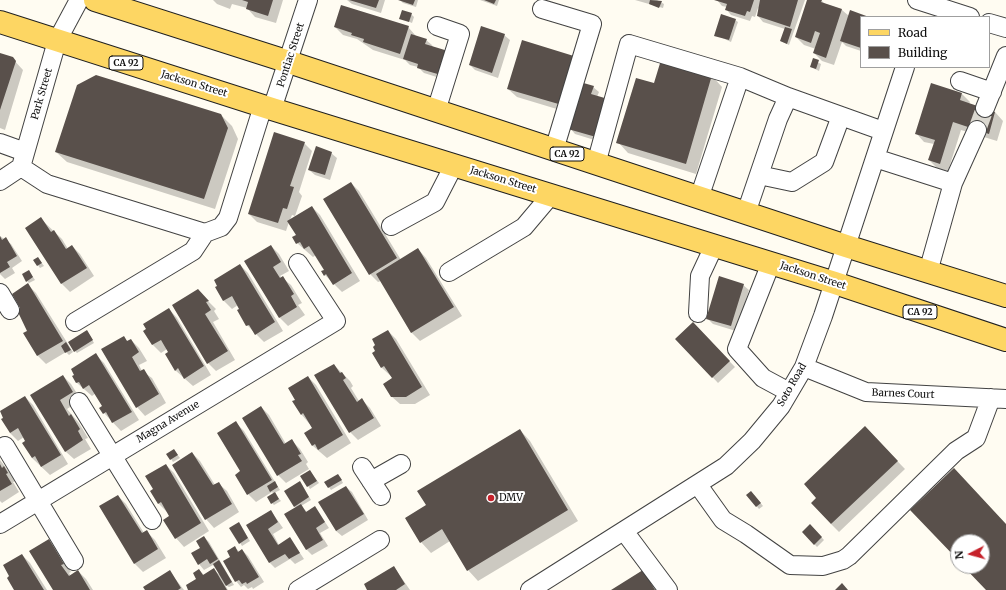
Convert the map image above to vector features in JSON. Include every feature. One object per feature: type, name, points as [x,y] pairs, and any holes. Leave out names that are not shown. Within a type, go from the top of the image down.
[{"type":"main road","name":"CA 92","points":[[95,0],[289,62],[846,246],[1006,296]]},
{"type":"main road","name":"Jackson Street","points":[[0,22],[268,108],[835,283],[1006,340]]},
{"type":"street","name":"Park Street","points":[[23,160],[57,41],[79,0]]},
{"type":"street","name":"Pontiac Street","points":[[205,232],[221,227],[228,218],[268,108],[289,62],[308,0]]},
{"type":"street","points":[[923,5],[966,16]]},
{"type":"street","points":[[542,9],[592,24],[554,150]]},
{"type":"street","points":[[990,23],[1006,28]]},
{"type":"street","points":[[436,111],[460,34],[437,26]]},
{"type":"street","points":[[596,164],[629,44],[740,77],[788,97],[883,131]]},
{"type":"street","points":[[960,81],[989,100],[1006,56]]},
{"type":"street","name":"Soto Road","points":[[530,590],[726,466],[752,440],[781,406],[804,367],[835,283],[905,68]]},
{"type":"street","points":[[699,198],[740,77]]},
{"type":"street","points":[[746,213],[778,119],[788,97]]},
{"type":"street","points":[[759,175],[792,182],[824,162],[841,116]]},
{"type":"street","points":[[928,272],[953,183],[977,130]]},
{"type":"street","points":[[0,143],[23,160],[47,184],[205,232],[193,251],[75,322]]},
{"type":"street","points":[[875,158],[953,183]]},
{"type":"street","points":[[0,181],[23,160]]},
{"type":"street","points":[[391,226],[435,202],[454,165]]},
{"type":"street","points":[[449,272],[524,227],[551,195]]},
{"type":"street","points":[[698,313],[700,276],[714,246]]},
{"type":"street","name":"Magna Avenue","points":[[0,524],[336,321],[298,263]]},
{"type":"street","points":[[771,263],[737,349],[763,378],[789,392]]},
{"type":"street","points":[[0,293],[10,310]]},
{"type":"street","name":"Barnes Court","points":[[804,367],[866,392],[998,398]]},
{"type":"street","points":[[698,484],[723,520],[746,534],[790,565],[823,566],[830,564],[843,560],[849,556],[956,451],[976,438],[998,398]]},
{"type":"street","points":[[79,402],[152,520]]},
{"type":"street","points":[[5,446],[74,561]]},
{"type":"street","points":[[381,496],[367,474],[401,464]]},
{"type":"street","points":[[624,531],[668,590]]},
{"type":"street","points":[[298,590],[380,540]]},
{"type":"building","points":[[242,0],[273,0],[268,16],[246,9],[248,2]]},
{"type":"building","points":[[349,0],[379,0],[376,8]]},
{"type":"building","points":[[398,0],[415,0],[413,5]]},
{"type":"building","points":[[484,0],[496,0],[494,4]]},
{"type":"building","points":[[650,0],[662,1],[659,8],[649,4]]},
{"type":"building","points":[[714,0],[754,0],[750,12],[747,11],[745,16],[725,10],[727,4]]},
{"type":"building","points":[[760,0],[798,0],[790,27],[757,16]]},
{"type":"building","points":[[807,0],[822,0],[821,2],[842,9],[826,58],[813,53],[820,33],[815,31],[811,43],[795,37]]},
{"type":"building","points":[[341,5],[409,26],[400,54],[363,42],[364,39],[334,27]]},
{"type":"building","points":[[402,10],[412,13],[409,22],[399,19]]},
{"type":"building","points":[[850,10],[866,16],[860,16],[860,48],[840,41]]},
{"type":"building","points":[[721,14],[736,19],[729,40],[714,36]]},
{"type":"building","points":[[481,26],[505,34],[492,73],[469,65]]},
{"type":"building","points":[[785,27],[792,29],[787,44],[780,41]]},
{"type":"building","points":[[411,34],[427,39],[425,44],[448,51],[441,75],[417,68],[418,64],[403,59]]},
{"type":"building","points":[[522,40],[577,57],[562,105],[507,89]]},
{"type":"building","points":[[0,53],[13,57],[16,61],[0,110]]},
{"type":"building","points":[[813,58],[819,60],[816,69],[810,67]]},
{"type":"building","points":[[661,60],[712,75],[686,164],[616,143],[636,78],[654,83]]},
{"type":"building","points":[[96,75],[221,114],[228,128],[204,199],[55,152],[77,85]]},
{"type":"building","points":[[580,82],[594,86],[591,94],[608,99],[596,137],[568,129]]},
{"type":"building","points":[[931,83],[962,93],[960,100],[995,112],[989,134],[953,122],[940,164],[928,160],[935,140],[915,134]]},
{"type":"building","points":[[274,132],[305,142],[290,186],[294,187],[287,209],[283,208],[278,223],[248,214]]},
{"type":"building","points":[[316,146],[332,152],[325,175],[308,170]]},
{"type":"building","points":[[351,182],[397,258],[369,275],[323,199]]},
{"type":"building","points":[[312,206],[352,273],[333,285],[326,274],[324,276],[321,271],[324,270],[309,246],[304,249],[300,242],[296,244],[292,237],[296,235],[287,221]]},
{"type":"building","points":[[41,217],[51,232],[54,230],[66,249],[72,245],[87,268],[61,284],[25,228]]},
{"type":"building","points":[[0,236],[2,240],[6,237],[17,256],[7,262],[10,267],[0,273]]},
{"type":"building","points":[[271,245],[281,262],[273,267],[280,278],[283,276],[294,294],[291,296],[297,307],[279,318],[244,261]]},
{"type":"building","points":[[418,248],[454,307],[411,333],[376,274]]},
{"type":"building","points":[[38,257],[42,263],[37,266],[33,260]]},
{"type":"building","points":[[240,264],[275,322],[255,335],[249,325],[246,326],[237,310],[239,309],[232,296],[223,301],[215,287],[217,286],[214,280]]},
{"type":"building","points":[[29,270],[33,277],[26,282],[22,274]]},
{"type":"building","points":[[719,276],[744,284],[731,326],[706,319]]},
{"type":"building","points":[[28,283],[63,341],[37,356],[23,333],[27,331],[17,310],[20,308],[12,294]]},
{"type":"building","points":[[198,289],[209,301],[206,302],[211,310],[205,314],[228,351],[207,364],[172,305]]},
{"type":"building","points":[[169,308],[204,366],[184,379],[178,368],[175,371],[165,354],[168,352],[161,340],[152,345],[143,331],[146,329],[143,324]]},
{"type":"building","points":[[693,322],[730,361],[712,378],[675,339]]},
{"type":"building","points":[[87,330],[93,340],[74,352],[68,342]]},
{"type":"building","points":[[388,330],[422,387],[406,397],[391,397],[383,384],[392,378],[384,366],[381,368],[372,353],[375,351],[373,347],[375,345],[372,339]]},
{"type":"building","points":[[124,336],[127,341],[131,339],[139,352],[132,357],[140,371],[144,369],[159,394],[136,408],[101,349]]},
{"type":"building","points":[[66,342],[71,350],[65,353],[61,346]]},
{"type":"building","points":[[96,353],[132,412],[112,423],[106,412],[103,414],[99,408],[102,406],[89,385],[83,389],[79,382],[76,383],[72,376],[74,375],[71,369]]},
{"type":"building","points":[[334,364],[340,373],[342,372],[346,378],[343,380],[357,402],[362,398],[374,418],[349,433],[314,375]]},
{"type":"building","points":[[63,375],[73,392],[60,400],[69,416],[71,414],[80,429],[78,431],[83,440],[65,452],[30,395]]},
{"type":"building","points":[[308,376],[343,435],[318,450],[315,444],[312,446],[304,433],[312,428],[303,413],[301,415],[292,401],[295,400],[288,388]]},
{"type":"building","points":[[25,396],[61,455],[41,467],[35,456],[32,458],[22,443],[25,441],[18,428],[10,433],[1,419],[3,418],[0,411]]},
{"type":"building","points":[[261,406],[284,444],[292,439],[301,454],[298,455],[302,461],[277,476],[242,418]]},
{"type":"building","points":[[236,421],[272,480],[247,495],[235,475],[240,471],[217,433]]},
{"type":"building","points":[[865,426],[898,461],[831,524],[811,503],[816,498],[804,484]]},
{"type":"building","name":"DMV","points":[[520,429],[568,510],[467,571],[442,529],[420,543],[405,518],[426,505],[417,491]]},
{"type":"building","points":[[174,449],[178,455],[170,460],[166,454]]},
{"type":"building","points":[[192,452],[213,485],[219,482],[232,504],[205,520],[172,465]]},
{"type":"building","points":[[0,464],[2,468],[4,466],[8,473],[6,474],[12,484],[0,491]]},
{"type":"building","points":[[166,464],[201,523],[175,539],[163,520],[169,516],[161,502],[158,504],[150,491],[153,489],[145,476]]},
{"type":"building","points":[[954,468],[1006,524],[1006,590],[986,590],[971,574],[990,574],[990,534],[950,534],[950,552],[910,510]]},
{"type":"building","points":[[310,470],[317,481],[307,487],[300,476]]},
{"type":"building","points":[[338,474],[342,480],[328,488],[324,482]]},
{"type":"building","points":[[275,481],[278,487],[270,492],[267,486]]},
{"type":"building","points":[[300,481],[309,497],[294,507],[284,491]]},
{"type":"building","points":[[346,486],[364,514],[336,531],[318,502]]},
{"type":"building","points":[[751,491],[761,503],[756,507],[746,495]]},
{"type":"building","points":[[275,492],[279,499],[271,504],[267,497]]},
{"type":"building","points":[[118,495],[142,533],[147,530],[158,549],[134,564],[99,506]]},
{"type":"building","points":[[301,504],[306,512],[315,506],[325,522],[316,528],[323,540],[306,550],[284,514]]},
{"type":"building","points":[[271,510],[278,522],[268,529],[278,545],[290,537],[300,553],[289,559],[285,554],[269,563],[246,525]]},
{"type":"building","points":[[239,522],[248,538],[239,544],[229,528]]},
{"type":"building","points":[[810,524],[822,537],[814,545],[802,532]]},
{"type":"building","points":[[204,536],[218,559],[210,564],[207,559],[198,565],[191,553],[200,548],[196,541]]},
{"type":"building","points":[[49,539],[64,564],[61,565],[69,576],[78,570],[90,590],[53,590],[29,551]]},
{"type":"building","points":[[235,546],[238,552],[242,549],[259,577],[247,584],[246,582],[242,584],[239,580],[235,582],[223,561],[230,557],[227,551]]},
{"type":"building","points":[[22,554],[44,590],[14,590],[7,578],[9,576],[3,565]]},
{"type":"building","points":[[219,560],[232,582],[226,586],[213,564]]},
{"type":"building","points":[[394,566],[405,584],[396,590],[367,590],[364,584]]},
{"type":"building","points":[[214,568],[227,590],[188,590],[186,585],[196,579],[193,573],[199,569],[203,575]]},
{"type":"building","points":[[170,570],[181,588],[178,590],[145,590],[143,587]]},
{"type":"building","points":[[643,570],[655,590],[611,590]]},
{"type":"building","points":[[842,583],[848,590],[835,590]]},
{"type":"tunnel","points":[[977,130],[985,108]]},
{"type":"place","name":"DMV","points":[[491,498]]}]
